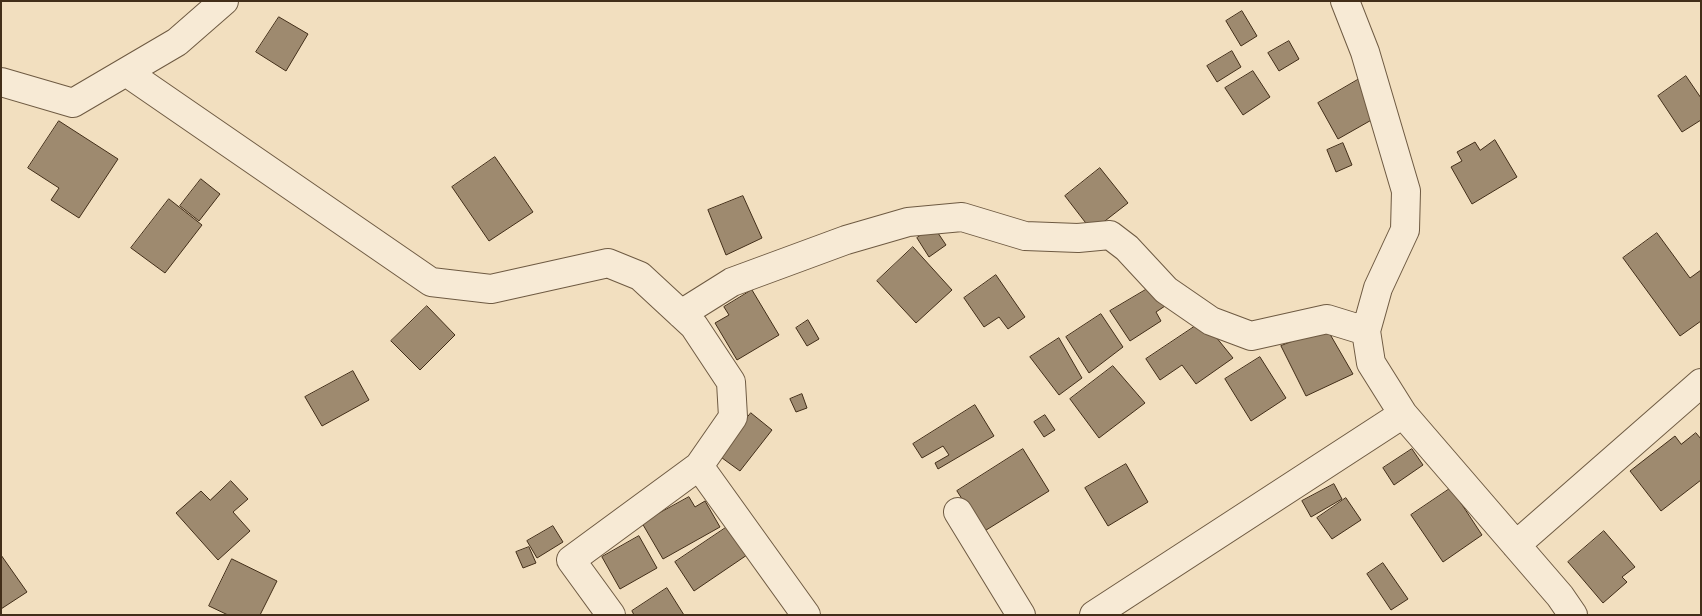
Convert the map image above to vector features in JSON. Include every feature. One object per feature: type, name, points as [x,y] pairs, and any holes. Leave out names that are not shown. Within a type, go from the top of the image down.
[{"type":"street","points":[[1,82],[73,103],[177,42],[224,1]]},
{"type":"street","points":[[1345,1],[1365,52],[1406,191],[1405,230],[1378,288],[1366,331],[1371,363],[1403,414],[1560,596],[1573,615]]},
{"type":"street","points":[[126,72],[431,282],[491,289],[608,263],[640,276],[694,326],[731,382],[733,417],[700,466],[571,560],[611,615]]},
{"type":"street","points":[[681,314],[732,282],[846,240],[908,222],[962,217],[1025,236],[1078,238],[1110,235],[1127,248],[1166,290],[1211,321],[1251,336],[1327,319],[1366,331]]},
{"type":"street","points":[[1516,545],[1701,383]]},
{"type":"street","points":[[1094,615],[1403,414]]},
{"type":"street","points":[[700,466],[806,615]]},
{"type":"street","points":[[958,512],[1021,615]]},
{"type":"building","points":[[1242,11],[1257,36],[1241,46],[1226,21]]},
{"type":"building","points":[[279,17],[308,34],[286,71],[256,52]]},
{"type":"building","points":[[1289,41],[1299,59],[1279,71],[1268,53]]},
{"type":"building","points":[[1232,51],[1241,67],[1217,82],[1207,66]]},
{"type":"building","points":[[1253,71],[1270,97],[1243,115],[1225,88]]},
{"type":"building","points":[[1686,76],[1701,98],[1701,120],[1682,132],[1658,96]]},
{"type":"building","points":[[1361,78],[1382,114],[1338,139],[1318,103]]},
{"type":"building","points":[[59,121],[118,159],[79,218],[51,200],[59,188],[28,168]]},
{"type":"building","points":[[1495,140],[1517,177],[1472,204],[1451,167],[1462,161],[1457,152],[1475,142],[1480,150]]},
{"type":"building","points":[[1343,143],[1352,165],[1336,172],[1327,150]]},
{"type":"building","points":[[495,157],[533,212],[489,241],[452,187]]},
{"type":"building","points":[[1100,168],[1128,203],[1092,231],[1065,196]]},
{"type":"building","points":[[201,179],[220,194],[199,221],[180,206]]},
{"type":"building","points":[[743,196],[762,238],[726,255],[708,210]]},
{"type":"building","points":[[169,199],[202,225],[165,273],[131,248]]},
{"type":"building","points":[[934,227],[946,245],[929,257],[917,238]]},
{"type":"building","points":[[1657,233],[1690,278],[1701,270],[1701,321],[1680,336],[1623,258]]},
{"type":"building","points":[[913,247],[952,290],[916,323],[877,281]]},
{"type":"building","points":[[996,275],[1025,317],[1008,329],[999,317],[984,327],[964,298]]},
{"type":"building","points":[[1154,285],[1168,304],[1156,312],[1161,321],[1130,341],[1110,311]]},
{"type":"building","points":[[752,290],[779,335],[737,360],[715,323],[729,315],[724,307]]},
{"type":"building","points":[[427,306],[455,335],[420,370],[391,341]]},
{"type":"building","points":[[1101,314],[1123,347],[1089,373],[1066,337]]},
{"type":"building","points":[[808,320],[819,339],[807,346],[796,328]]},
{"type":"building","points":[[1203,321],[1233,358],[1196,384],[1182,365],[1160,380],[1146,359]]},
{"type":"building","points":[[1327,329],[1353,374],[1306,396],[1281,346]]},
{"type":"building","points":[[1059,338],[1082,378],[1059,395],[1030,357]]},
{"type":"building","points":[[1260,357],[1286,398],[1251,421],[1225,379]]},
{"type":"building","points":[[1113,366],[1145,403],[1099,438],[1070,399]]},
{"type":"building","points":[[353,371],[369,400],[322,426],[305,397]]},
{"type":"building","points":[[802,394],[807,408],[796,412],[790,399]]},
{"type":"building","points":[[975,405],[994,436],[938,469],[935,463],[949,455],[943,446],[922,458],[913,444]]},
{"type":"building","points":[[751,413],[772,430],[740,471],[718,455]]},
{"type":"building","points":[[1045,415],[1055,430],[1044,437],[1034,422]]},
{"type":"building","points":[[1696,433],[1701,439],[1701,480],[1661,511],[1630,471],[1675,436],[1681,444]]},
{"type":"building","points":[[1023,449],[1049,491],[983,532],[957,491]]},
{"type":"building","points":[[1412,449],[1423,465],[1394,485],[1383,468]]},
{"type":"building","points":[[1126,464],[1148,502],[1108,526],[1085,488]]},
{"type":"building","points":[[231,481],[248,499],[233,512],[250,531],[218,560],[176,513],[201,491],[210,500]]},
{"type":"building","points":[[1334,484],[1342,499],[1311,517],[1302,501]]},
{"type":"building","points":[[1451,488],[1482,535],[1443,562],[1411,515]]},
{"type":"building","points":[[689,497],[695,507],[705,501],[720,527],[663,559],[642,523]]},
{"type":"building","points":[[1346,498],[1361,520],[1332,539],[1317,518]]},
{"type":"building","points":[[553,526],[563,542],[537,558],[527,541]]},
{"type":"building","points":[[727,527],[747,555],[694,591],[675,562]]},
{"type":"building","points":[[1604,531],[1635,567],[1622,577],[1627,582],[1603,603],[1568,562]]},
{"type":"building","points":[[639,536],[657,568],[620,589],[602,557]]},
{"type":"building","points":[[529,547],[536,563],[523,568],[516,552]]},
{"type":"building","points":[[1,555],[27,592],[1,609]]},
{"type":"building","points":[[232,559],[277,581],[260,615],[228,615],[209,606]]},
{"type":"building","points":[[1383,563],[1408,599],[1391,610],[1367,574]]},
{"type":"building","points":[[667,588],[684,615],[634,615],[632,611]]}]
